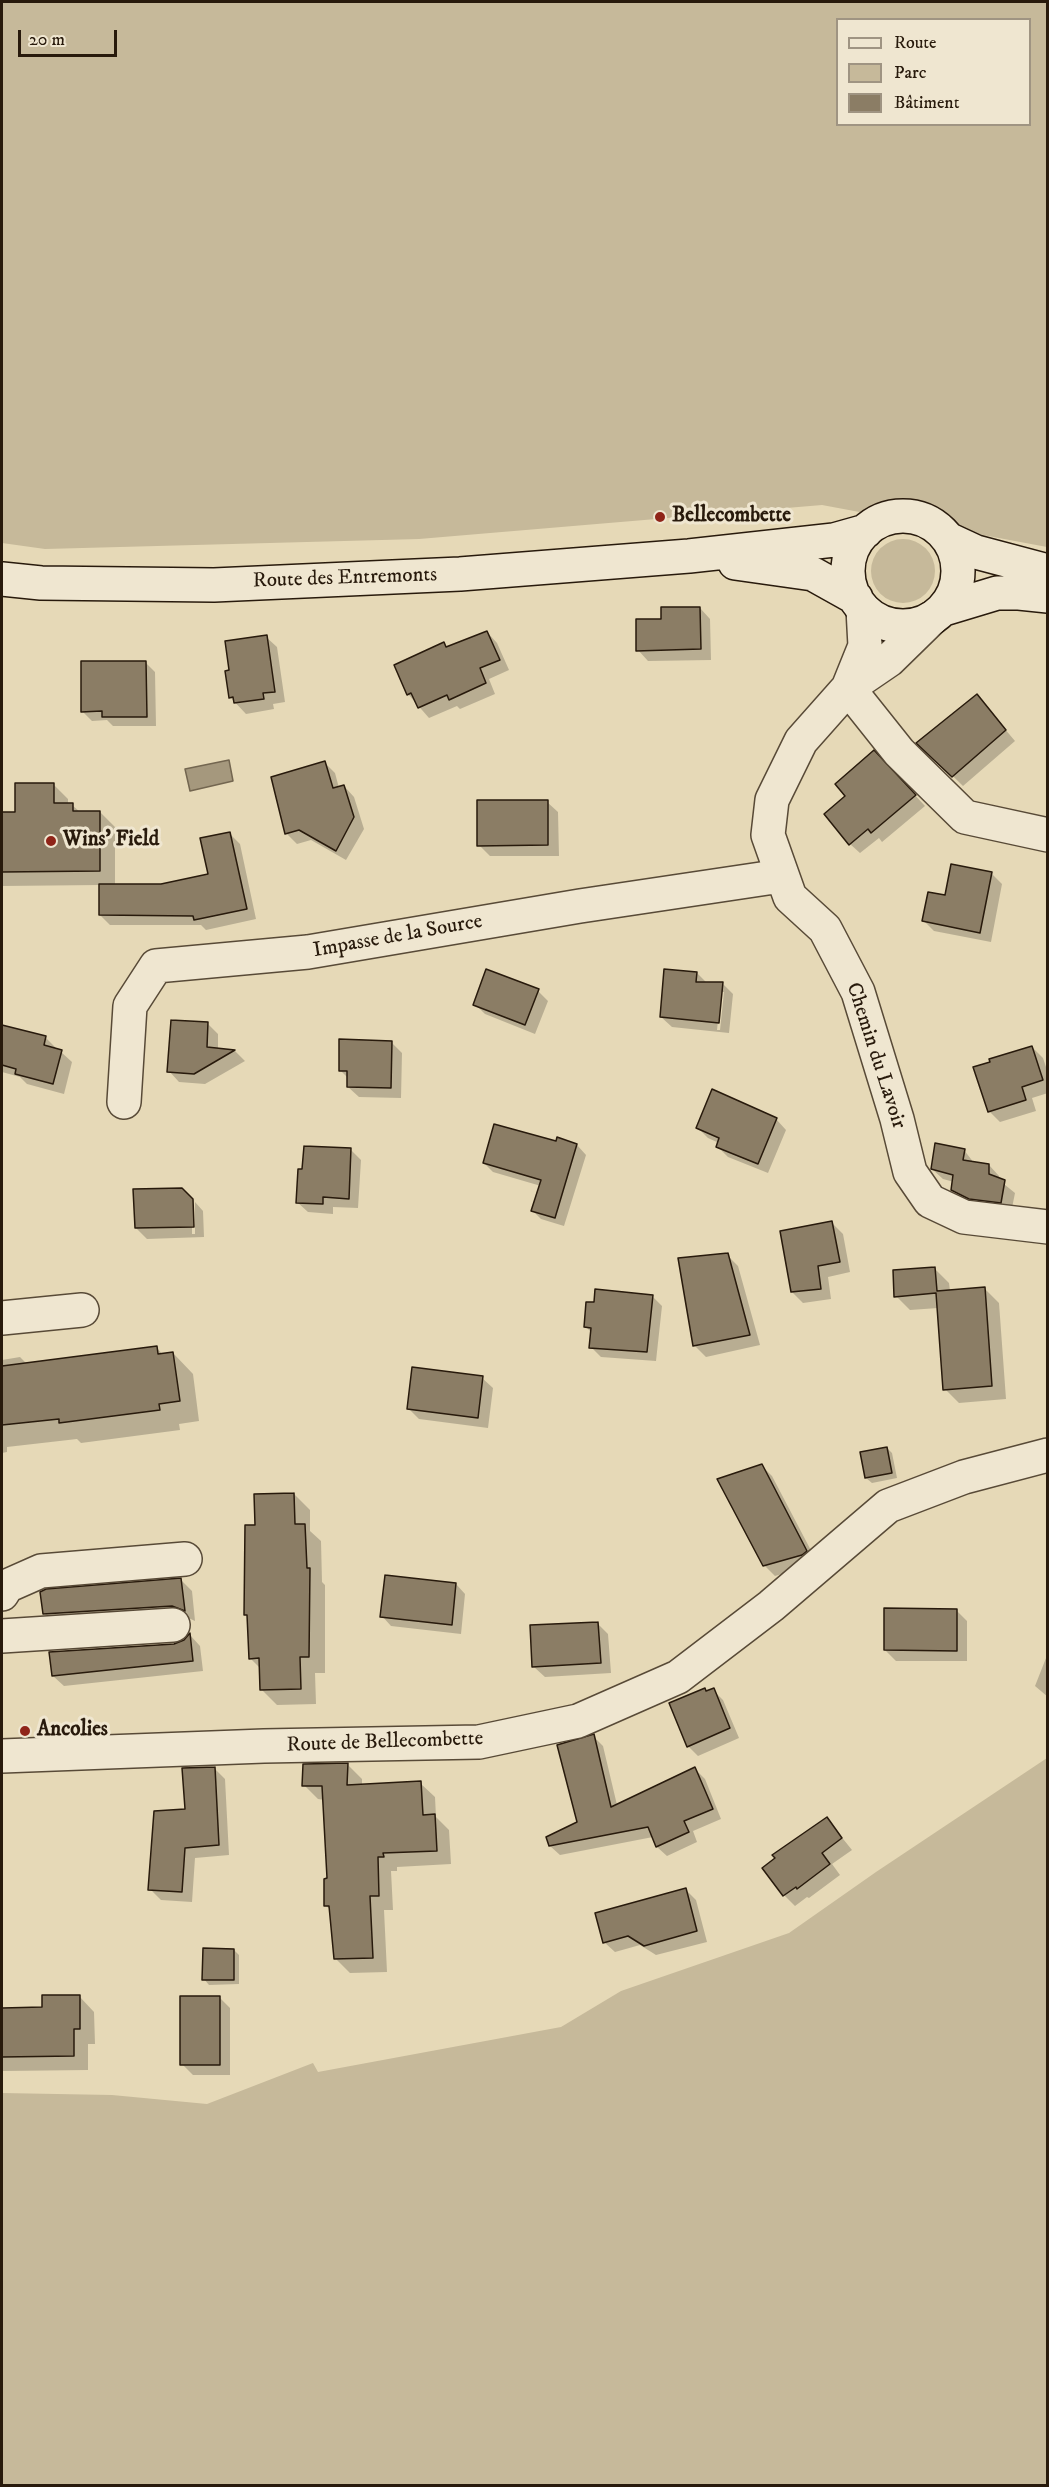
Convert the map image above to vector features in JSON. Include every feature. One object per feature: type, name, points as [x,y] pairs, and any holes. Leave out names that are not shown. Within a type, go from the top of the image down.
[{"type":"street","name":"Route des Entremonts","points":[[2,579],[42,583],[214,585],[460,574],[688,556],[834,540],[866,531],[889,518],[909,516],[928,522],[948,539],[976,552],[1021,566],[1047,571]]},
{"type":"street","points":[[860,603],[850,585],[850,556],[856,542],[866,531]]},
{"type":"street","points":[[938,613],[953,596],[959,567],[948,539]]},
{"type":"street","name":"Route des Entremonts","points":[[688,556],[813,574],[860,603],[871,616],[891,625],[912,625],[938,613],[997,593],[1047,596]]},
{"type":"street","name":"Chemin du Lavoir","points":[[848,688],[865,646],[860,603]]},
{"type":"street","name":"Chemin du Lavoir","points":[[938,613],[889,660],[848,688],[801,741],[772,800],[768,835],[790,897],[825,929],[858,992],[897,1119],[910,1172],[930,1201],[964,1217],[1047,1227]]},
{"type":"street","points":[[848,688],[899,752],[965,817],[1047,835]]},
{"type":"street","name":"Impasse de la Source","points":[[124,1102],[130,1006],[156,966],[308,952],[580,906],[782,876]]},
{"type":"street","points":[[2,1318],[82,1310]]},
{"type":"street","name":"Route de Bellecombette","points":[[2,1756],[264,1746],[479,1742],[578,1721],[678,1677],[771,1606],[888,1506],[964,1477],[1047,1455]]},
{"type":"street","points":[[2,1594],[7,1586],[41,1571],[185,1559]]},
{"type":"street","points":[[2,1636],[173,1624]]},
{"type":"green space","points":[[2,2],[1047,2],[1047,547],[822,505],[419,539],[45,549],[2,543]]},
{"type":"green space","points":[[903,539],[921,545],[929,553],[935,571],[929,589],[921,597],[903,603],[885,597],[877,589],[871,571],[877,553],[885,545]]},
{"type":"green space","points":[[1047,1758],[1047,2485],[2,2485],[2,2093],[112,2095],[207,2104],[313,2063],[318,2072],[561,2027],[621,1991],[789,1933]]},
{"type":"shaded area","points":[[229,760],[233,781],[190,791],[185,769]]},
{"type":"building","points":[[661,607],[700,607],[701,649],[636,651],[636,619],[661,619]]},
{"type":"building","points":[[487,631],[500,660],[480,668],[486,683],[449,700],[447,695],[418,708],[411,693],[407,695],[394,665],[444,642],[446,647]]},
{"type":"building","points":[[267,635],[275,692],[263,693],[264,699],[234,703],[233,697],[229,698],[225,671],[229,670],[225,641]]},
{"type":"building","points":[[81,661],[146,661],[147,717],[102,717],[102,711],[81,712]]},
{"type":"building","points":[[977,694],[1006,730],[952,777],[916,743]]},
{"type":"building","points":[[874,750],[916,795],[871,833],[868,829],[849,845],[824,814],[845,796],[835,784]]},
{"type":"building","points":[[325,761],[333,788],[344,785],[354,817],[336,851],[299,830],[285,834],[271,777]]},
{"type":"building","name":"Wins' Field","points":[[15,783],[54,783],[54,803],[73,803],[73,811],[100,811],[100,871],[2,872],[2,812],[15,812]]},
{"type":"building","points":[[477,800],[548,800],[548,845],[477,846]]},
{"type":"building","points":[[230,832],[247,909],[194,920],[193,916],[99,915],[99,884],[161,884],[208,874],[200,838]]},
{"type":"building","points":[[951,864],[992,872],[980,933],[922,921],[928,892],[945,895]]},
{"type":"building","points":[[486,969],[539,989],[525,1025],[473,1005]]},
{"type":"building","points":[[664,969],[697,972],[696,982],[723,982],[719,1023],[660,1017]]},
{"type":"building","points":[[171,1020],[208,1022],[207,1047],[235,1050],[194,1074],[167,1072]]},
{"type":"building","points":[[2,1025],[46,1036],[44,1045],[62,1050],[53,1084],[15,1074],[16,1069],[2,1065]]},
{"type":"building","points":[[339,1039],[392,1041],[391,1088],[347,1087],[347,1071],[339,1071]]},
{"type":"building","points":[[1032,1046],[1043,1080],[1022,1087],[1026,1100],[988,1112],[973,1067],[990,1062],[989,1059]]},
{"type":"building","points":[[712,1089],[777,1118],[758,1164],[716,1147],[719,1138],[696,1128]]},
{"type":"building","points":[[494,1124],[556,1141],[557,1137],[577,1144],[555,1218],[531,1211],[541,1180],[483,1163]]},
{"type":"building","points":[[935,1143],[965,1149],[963,1160],[989,1164],[989,1174],[1005,1180],[1001,1203],[969,1199],[951,1190],[953,1175],[931,1169]]},
{"type":"building","points":[[304,1146],[351,1148],[349,1199],[323,1197],[323,1204],[296,1203],[298,1169],[302,1169]]},
{"type":"building","points":[[182,1188],[193,1199],[194,1227],[135,1228],[133,1189]]},
{"type":"building","points":[[832,1221],[840,1262],[818,1266],[821,1289],[791,1292],[780,1231]]},
{"type":"building","points":[[728,1253],[750,1335],[693,1346],[678,1258]]},
{"type":"building","points":[[935,1267],[937,1291],[985,1287],[992,1386],[943,1390],[936,1293],[894,1297],[893,1270]]},
{"type":"building","points":[[595,1289],[653,1295],[647,1352],[589,1348],[591,1328],[584,1327],[586,1302],[594,1302]]},
{"type":"building","points":[[157,1346],[158,1354],[173,1352],[180,1401],[159,1404],[160,1410],[59,1423],[59,1419],[2,1425],[2,1366]]},
{"type":"building","points":[[412,1367],[483,1376],[478,1418],[407,1409]]},
{"type":"building","points":[[887,1447],[892,1473],[865,1478],[860,1452]]},
{"type":"building","points":[[762,1464],[807,1551],[802,1555],[763,1566],[717,1479]]},
{"type":"building","points":[[294,1493],[295,1524],[305,1524],[307,1568],[310,1568],[309,1657],[300,1657],[301,1689],[260,1690],[259,1658],[249,1659],[247,1615],[244,1615],[245,1525],[255,1525],[254,1494]]},
{"type":"building","points":[[385,1575],[456,1583],[452,1625],[380,1617]]},
{"type":"building","points":[[181,1578],[185,1611],[172,1606],[43,1614],[40,1592],[46,1589]]},
{"type":"building","points":[[884,1608],[957,1609],[957,1651],[884,1650]]},
{"type":"building","points":[[598,1622],[601,1663],[532,1667],[530,1625]]},
{"type":"building","points":[[190,1633],[193,1661],[52,1676],[49,1652],[174,1644],[184,1640]]},
{"type":"building","points":[[705,1688],[706,1691],[714,1688],[730,1728],[687,1747],[669,1703]]},
{"type":"building","points":[[594,1734],[611,1807],[695,1767],[713,1809],[684,1821],[689,1832],[656,1847],[648,1827],[549,1846],[546,1837],[577,1822],[557,1745]]},
{"type":"building","points":[[348,1763],[347,1785],[421,1781],[423,1815],[435,1814],[437,1851],[383,1853],[384,1857],[378,1857],[379,1896],[370,1896],[373,1958],[334,1959],[329,1906],[324,1906],[324,1879],[327,1878],[322,1786],[302,1786],[303,1764]]},
{"type":"building","points":[[215,1767],[219,1845],[185,1848],[182,1892],[148,1890],[154,1811],[185,1809],[182,1768]]},
{"type":"building","points":[[827,1817],[842,1838],[822,1853],[830,1864],[797,1889],[796,1887],[783,1896],[762,1868],[775,1858],[772,1855]]},
{"type":"building","points":[[686,1888],[697,1931],[644,1946],[628,1936],[603,1943],[595,1913]]},
{"type":"building","points":[[203,1948],[234,1949],[234,1980],[202,1980]]},
{"type":"building","points":[[42,1995],[80,1995],[80,2029],[74,2029],[74,2056],[2,2057],[2,2008],[42,2007]]},
{"type":"building","points":[[180,1996],[220,1996],[220,2065],[180,2065]]},
{"type":"place","name":"Bellecombette","points":[[660,517]]},
{"type":"place","name":"Wins' Field","points":[[51,841]]},
{"type":"place","name":"Ancolies","points":[[25,1731]]}]
